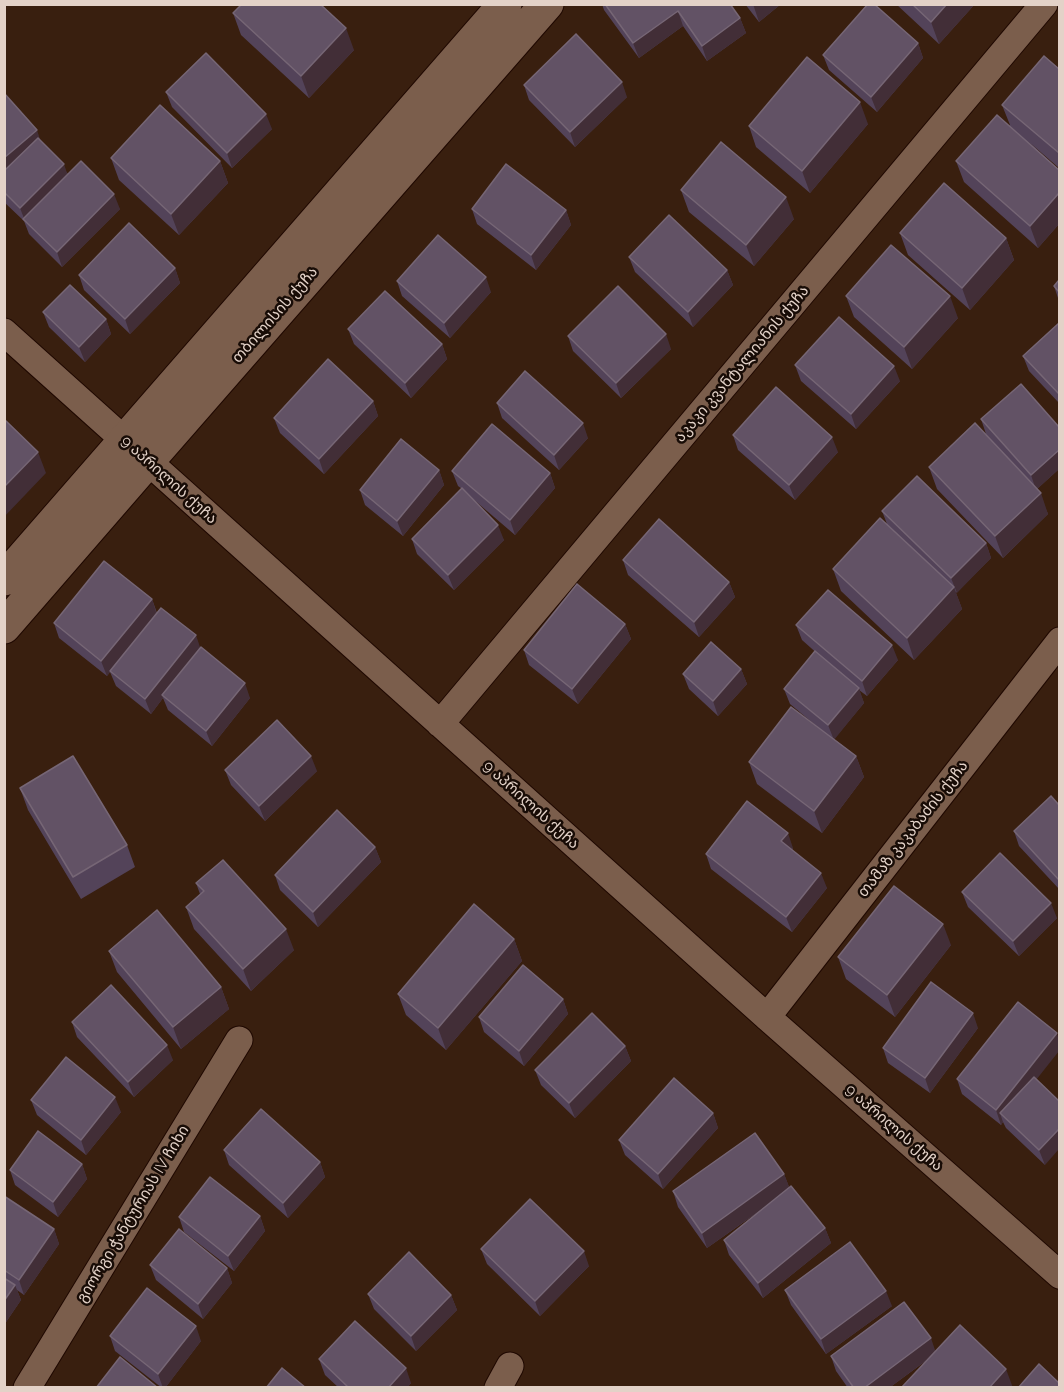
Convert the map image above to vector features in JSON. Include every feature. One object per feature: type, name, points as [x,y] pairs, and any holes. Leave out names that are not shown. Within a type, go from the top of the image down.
[{"type":"street","name":"თბილისის ქუჩა","points":[[4,627],[136,451],[505,4]]},
{"type":"street","name":"თბილისის ქუჩა","points":[[4,579],[136,451],[548,4]]},
{"type":"street","name":"აკაკი კვანტალიანის ქუჩა","points":[[440,724],[1044,4]]},
{"type":"street","name":"9 აპრილის ქუჩა","points":[[4,332],[767,1017],[1059,1275]]},
{"type":"street","name":"თამაზ კაკაბაძის ქუჩა","points":[[767,1017],[1059,641]]},
{"type":"street","name":"გიორგი ჭანტურიას IV ჩიხი","points":[[27,1388],[239,1040]]},
{"type":"building","points":[[242,4],[320,4],[346,28],[301,76],[233,13]]},
{"type":"building","points":[[605,4],[730,4],[740,18],[702,46],[678,11],[633,43]]},
{"type":"building","points":[[868,4],[874,4],[918,43],[871,97],[823,55]]},
{"type":"building","points":[[912,4],[947,4],[931,22]]},
{"type":"building","points":[[576,34],[622,82],[570,132],[524,85]]},
{"type":"building","points":[[206,53],[266,114],[227,153],[166,92]]},
{"type":"building","points":[[1044,56],[1059,69],[1059,153],[1002,105]]},
{"type":"building","points":[[807,57],[860,102],[802,171],[749,126]]},
{"type":"building","points":[[4,93],[37,130],[4,158]]},
{"type":"building","points":[[160,105],[220,161],[171,214],[111,158]]},
{"type":"building","points":[[997,115],[1059,170],[1059,193],[1030,226],[956,161]]},
{"type":"building","points":[[38,138],[64,164],[20,208],[4,192],[4,171]]},
{"type":"building","points":[[721,142],[786,197],[746,245],[681,190]]},
{"type":"building","points":[[81,161],[114,194],[57,252],[23,219]]},
{"type":"building","points":[[506,164],[566,210],[531,255],[472,209]]},
{"type":"building","points":[[944,183],[1006,238],[962,288],[900,233]]},
{"type":"building","points":[[669,215],[727,270],[688,312],[629,257]]},
{"type":"building","points":[[129,223],[175,268],[125,319],[79,275]]},
{"type":"building","points":[[438,235],[486,277],[444,323],[397,281]]},
{"type":"building","points":[[891,245],[950,296],[904,347],[846,296]]},
{"type":"building","points":[[1059,280],[1059,292],[1054,286]]},
{"type":"building","points":[[70,285],[106,319],[79,347],[43,312]]},
{"type":"building","points":[[618,286],[666,334],[616,383],[568,336]]},
{"type":"building","points":[[385,291],[442,344],[405,383],[348,329]]},
{"type":"building","points":[[839,317],[894,366],[851,414],[795,365]]},
{"type":"building","points":[[1059,323],[1059,394],[1023,356]]},
{"type":"building","points":[[328,359],[373,401],[319,459],[274,418]]},
{"type":"building","points":[[525,371],[583,423],[554,455],[497,403]]},
{"type":"building","points":[[1021,384],[1059,427],[1059,450],[1031,475],[981,419]]},
{"type":"building","points":[[776,387],[832,437],[789,485],[733,435]]},
{"type":"building","points":[[4,419],[38,452],[4,487]]},
{"type":"building","points":[[975,423],[1041,493],[995,536],[929,467]]},
{"type":"building","points":[[492,424],[550,473],[510,520],[452,471]]},
{"type":"building","points":[[401,439],[439,470],[397,521],[360,490]]},
{"type":"building","points":[[917,476],[986,543],[951,578],[882,511]]},
{"type":"building","points":[[462,488],[498,525],[448,575],[412,539]]},
{"type":"building","points":[[880,518],[954,587],[907,638],[833,569]]},
{"type":"building","points":[[659,519],[729,582],[694,622],[623,560]]},
{"type":"building","points":[[104,561],[152,599],[101,661],[54,623]]},
{"type":"building","points":[[577,584],[625,624],[572,689],[524,650]]},
{"type":"building","points":[[828,590],[892,645],[862,681],[796,625]]},
{"type":"building","points":[[161,608],[196,635],[145,699],[110,671]]},
{"type":"building","points":[[711,642],[741,669],[713,701],[683,674]]},
{"type":"building","points":[[201,647],[245,683],[206,731],[162,695]]},
{"type":"building","points":[[815,651],[859,688],[828,725],[784,689]]},
{"type":"building","points":[[791,707],[856,756],[814,811],[749,762]]},
{"type":"building","points":[[277,720],[311,756],[259,806],[225,770]]},
{"type":"building","points":[[73,756],[127,845],[73,877],[20,788]]},
{"type":"building","points":[[1051,796],[1059,805],[1059,880],[1014,831]]},
{"type":"building","points":[[747,801],[788,833],[781,841],[821,873],[786,917],[706,854]]},
{"type":"building","points":[[337,810],[375,847],[313,912],[275,875]]},
{"type":"building","points":[[1000,853],[1051,903],[1013,941],[962,892]]},
{"type":"building","points":[[223,860],[286,929],[243,969],[186,907],[204,891],[196,883]]},
{"type":"building","points":[[894,886],[943,924],[887,995],[838,957]]},
{"type":"building","points":[[474,904],[514,939],[438,1028],[398,994]]},
{"type":"building","points":[[157,910],[221,987],[173,1027],[109,951]]},
{"type":"building","points":[[523,965],[563,999],[519,1051],[479,1017]]},
{"type":"building","points":[[931,982],[973,1013],[925,1078],[883,1048]]},
{"type":"building","points":[[111,985],[167,1045],[128,1082],[72,1022]]},
{"type":"building","points":[[1018,1002],[1057,1033],[996,1110],[957,1079]]},
{"type":"building","points":[[592,1013],[625,1046],[569,1103],[535,1070]]},
{"type":"building","points":[[66,1057],[115,1097],[81,1140],[31,1100]]},
{"type":"building","points":[[1034,1077],[1059,1101],[1059,1129],[1039,1150],[1000,1113]]},
{"type":"building","points":[[674,1078],[713,1113],[658,1174],[619,1140]]},
{"type":"building","points":[[261,1109],[320,1162],[283,1203],[224,1150]]},
{"type":"building","points":[[38,1131],[82,1164],[53,1202],[10,1170]]},
{"type":"building","points":[[755,1133],[784,1174],[702,1233],[673,1191]]},
{"type":"building","points":[[210,1177],[260,1216],[228,1256],[179,1217]]},
{"type":"building","points":[[791,1186],[825,1228],[758,1283],[724,1240]]},
{"type":"building","points":[[4,1196],[54,1229],[19,1280],[4,1270]]},
{"type":"building","points":[[530,1199],[584,1251],[535,1301],[481,1249]]},
{"type":"building","points":[[179,1229],[227,1268],[198,1304],[150,1265]]},
{"type":"building","points":[[850,1242],[886,1291],[821,1339],[785,1290]]},
{"type":"building","points":[[409,1252],[451,1295],[411,1336],[368,1294]]},
{"type":"building","points":[[4,1278],[15,1285],[4,1301]]},
{"type":"building","points":[[147,1288],[196,1326],[158,1374],[110,1336]]},
{"type":"building","points":[[904,1302],[931,1338],[864,1388],[854,1388],[831,1356]]},
{"type":"building","points":[[355,1321],[406,1368],[388,1388],[349,1388],[319,1359]]},
{"type":"building","points":[[960,1325],[1006,1369],[989,1388],[901,1388]]},
{"type":"building","points":[[120,1357],[158,1388],[96,1388]]},
{"type":"building","points":[[1039,1364],[1059,1383],[1059,1388],[1018,1388]]},
{"type":"building","points":[[282,1368],[306,1388],[266,1388]]}]
